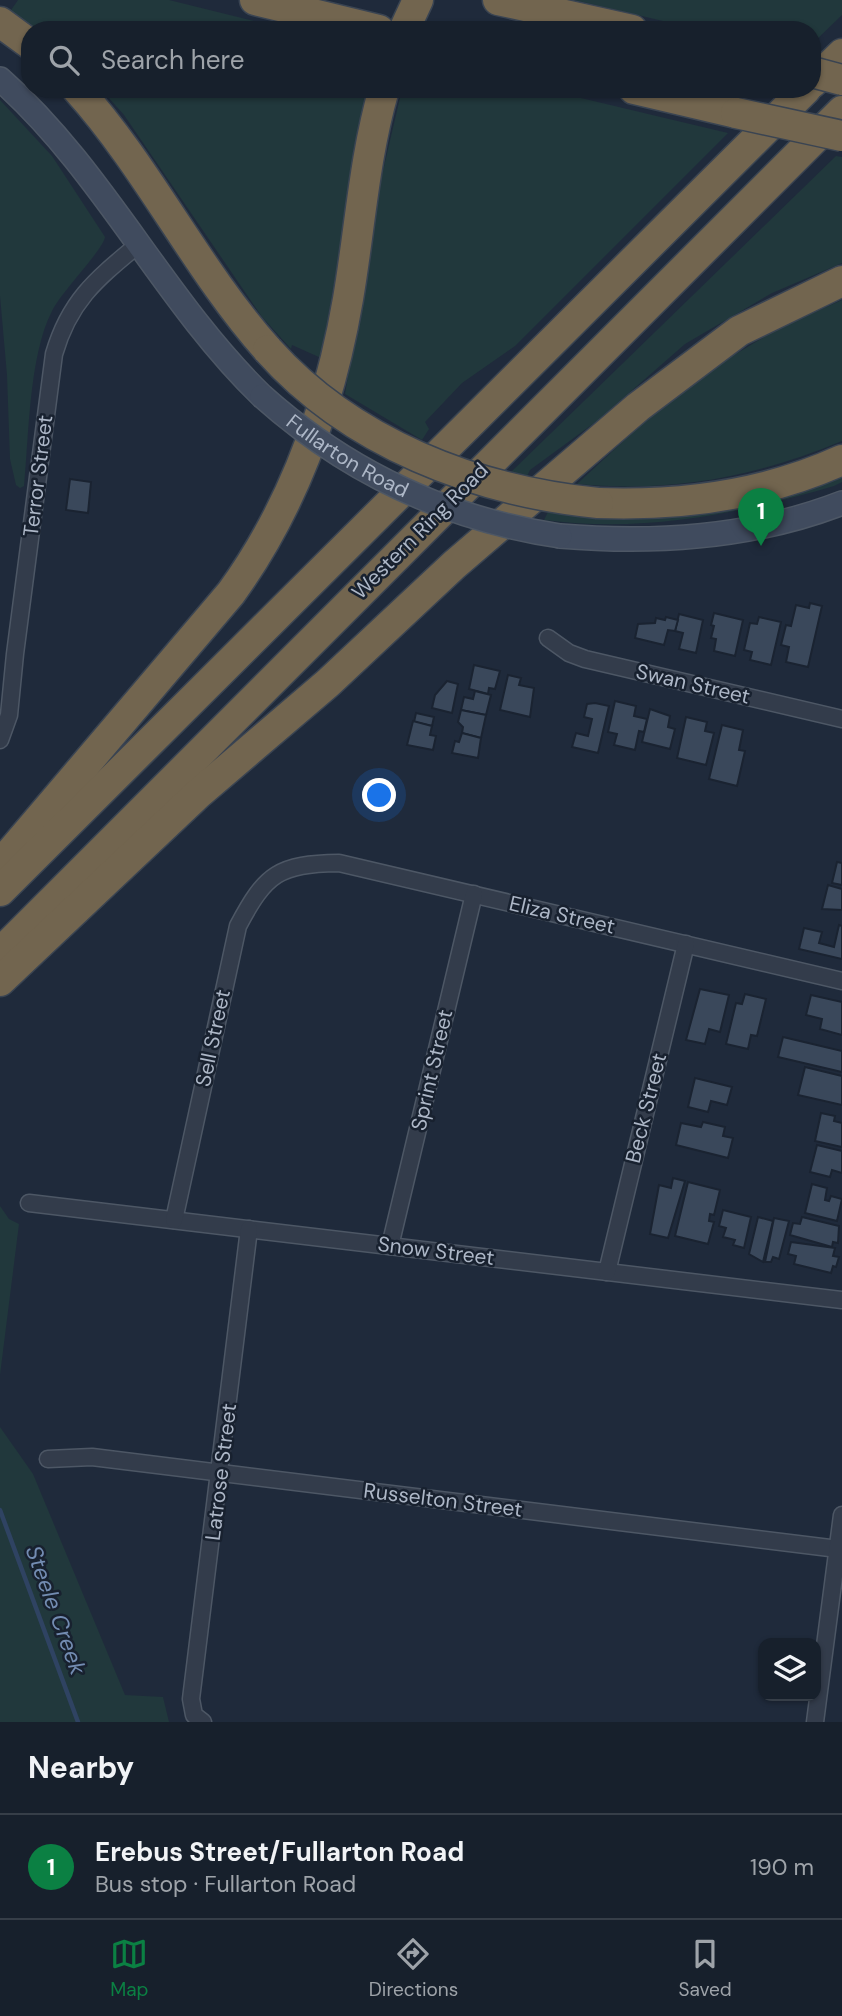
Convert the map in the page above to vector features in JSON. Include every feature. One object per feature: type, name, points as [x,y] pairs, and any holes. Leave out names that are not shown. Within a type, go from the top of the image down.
[{"type":"highway","points":[[255,0],[343,21]]},
{"type":"highway","points":[[408,21],[418,0]]},
{"type":"highway","points":[[498,0],[592,21]]},
{"type":"highway","points":[[821,74],[842,54]]},
{"type":"highway","points":[[821,74],[842,80]]},
{"type":"highway","points":[[84,98],[124,148],[216,287],[268,350],[325,401],[364,428],[413,455],[496,486],[598,503],[674,502],[726,495],[780,482],[842,460]]},
{"type":"highway","points":[[0,865],[231,593],[253,562],[288,500],[325,397],[341,332],[367,163],[382,98]]},
{"type":"highway","points":[[673,98],[842,136]]},
{"type":"highway","name":"Western Ring Road","points":[[0,891],[797,98]]},
{"type":"highway","name":"Western Ring Road","points":[[0,953],[842,111]]},
{"type":"highway","points":[[0,982],[198,794],[328,683],[454,565],[638,407],[739,331],[842,281]]},
{"type":"main road","name":"Fullarton Road","points":[[0,79],[70,151],[218,351],[262,396],[328,449],[400,489],[474,518],[560,536],[619,540],[698,536],[769,525],[842,503]]},
{"type":"street","name":"Terror Street","points":[[0,740],[11,701],[54,354],[66,322],[80,297],[105,270],[140,243]]},
{"type":"street","name":"Swan Street","points":[[548,638],[569,653],[585,659],[842,719]]},
{"type":"street","name":"Eliza Street","points":[[281,871],[305,863],[339,863],[842,981]]},
{"type":"street","name":"Sell Street","points":[[174,1220],[238,926],[256,893],[281,871]]},
{"type":"street","name":"Sprint Street","points":[[390,1246],[474,894]]},
{"type":"street","name":"Beck Street","points":[[607,1272],[686,944]]},
{"type":"street","name":"Snow Street","points":[[29,1203],[842,1300]]},
{"type":"street","name":"Latrose Street","points":[[199,1718],[191,1699],[222,1472],[249,1229]]},
{"type":"street","name":"Russelton Street","points":[[48,1459],[92,1457],[838,1549]]},
{"type":"street","points":[[815,1722],[842,1515]]},
{"type":"green space","points":[[18,0],[169,0],[254,21],[21,22],[9,13]]},
{"type":"green space","points":[[574,0],[842,0],[842,15],[821,35],[821,21],[663,21]]},
{"type":"green space","points":[[109,98],[370,98],[355,165],[321,358],[292,345],[291,349],[262,317],[124,115]]},
{"type":"green space","points":[[400,98],[581,98],[728,133],[515,346],[462,383],[425,422],[429,429],[422,440],[345,394],[379,188]]},
{"type":"green space","points":[[0,100],[52,156],[105,237],[57,303],[44,329],[31,396],[24,486],[20,488],[16,485],[10,459],[7,375],[0,296]]},
{"type":"green space","points":[[836,156],[842,157],[842,263],[772,293],[685,344],[597,421],[530,470],[527,476],[511,472]]},
{"type":"green space","points":[[842,300],[842,441],[777,464],[712,479],[646,486],[577,484],[671,397],[709,370],[779,328]]},
{"type":"green space","points":[[842,471],[842,482],[834,486],[763,505],[691,518],[618,524],[544,520],[549,510]]},
{"type":"green space","points":[[0,1206],[9,1219],[19,1224],[0,1375]]},
{"type":"green space","points":[[0,1427],[33,1474],[125,1695],[163,1697],[169,1722],[0,1722]]},
{"type":"building","points":[[70,479],[91,482],[88,513],[66,510]]},
{"type":"building","points":[[810,603],[822,606],[808,667],[786,662],[789,647],[781,645],[786,625],[791,626],[796,605],[809,608]]},
{"type":"building","points":[[714,613],[743,620],[735,656],[714,651],[716,639],[711,638],[714,626],[711,625]]},
{"type":"building","points":[[679,614],[703,620],[696,653],[679,649],[683,633],[675,631]]},
{"type":"building","points":[[666,617],[678,620],[675,631],[668,630],[664,645],[635,638],[638,624],[655,623],[656,618],[665,620]]},
{"type":"building","points":[[759,617],[781,622],[771,665],[750,660],[752,652],[744,650],[750,623],[757,624]]},
{"type":"building","points":[[474,665],[500,671],[495,689],[489,688],[488,694],[469,689]]},
{"type":"building","points":[[508,675],[521,678],[519,685],[534,688],[530,717],[500,710]]},
{"type":"building","points":[[447,681],[458,684],[452,713],[432,708],[435,695]]},
{"type":"building","points":[[475,691],[491,695],[486,715],[461,710],[464,697],[473,699]]},
{"type":"building","points":[[615,701],[636,706],[634,716],[647,719],[644,732],[639,731],[635,750],[614,745],[617,734],[608,732]]},
{"type":"building","points":[[587,704],[609,706],[598,753],[572,747],[576,733],[588,736],[592,719],[584,717]]},
{"type":"building","points":[[650,709],[670,716],[668,727],[675,729],[670,749],[642,742]]},
{"type":"building","points":[[461,710],[486,715],[481,738],[462,733],[463,727],[458,722]]},
{"type":"building","points":[[416,713],[434,717],[432,726],[414,722]]},
{"type":"building","points":[[686,717],[707,722],[705,731],[714,733],[706,765],[677,758]]},
{"type":"building","points":[[413,721],[432,726],[430,735],[436,736],[433,750],[407,745]]},
{"type":"building","points":[[722,725],[743,730],[739,750],[745,751],[737,786],[709,779]]},
{"type":"building","points":[[462,733],[481,738],[478,758],[452,753],[455,741],[459,742]]},
{"type":"building","points":[[837,862],[842,863],[842,885],[832,883]]},
{"type":"building","points":[[828,885],[842,889],[842,910],[822,909]]},
{"type":"building","points":[[839,925],[842,926],[842,959],[799,949],[804,928],[822,932],[819,943],[834,947]]},
{"type":"building","points":[[700,989],[729,995],[720,1032],[709,1029],[705,1044],[686,1040]]},
{"type":"building","points":[[745,994],[766,999],[757,1036],[751,1035],[748,1049],[726,1044],[736,1003],[742,1004]]},
{"type":"building","points":[[811,995],[842,1002],[842,1035],[820,1029],[822,1019],[806,1015]]},
{"type":"building","points":[[783,1037],[842,1051],[842,1072],[778,1057]]},
{"type":"building","points":[[805,1067],[842,1076],[842,1105],[798,1095]]},
{"type":"building","points":[[695,1078],[732,1087],[727,1105],[711,1101],[708,1112],[688,1107]]},
{"type":"building","points":[[821,1113],[835,1116],[834,1121],[842,1123],[842,1147],[815,1141]]},
{"type":"building","points":[[703,1122],[725,1127],[723,1136],[733,1138],[728,1158],[676,1145],[681,1123],[701,1127]]},
{"type":"building","points":[[817,1145],[842,1151],[842,1173],[832,1170],[830,1177],[810,1172]]},
{"type":"building","points":[[673,1178],[685,1181],[668,1238],[650,1234],[659,1185],[671,1188]]},
{"type":"building","points":[[688,1182],[720,1190],[714,1215],[710,1214],[709,1221],[714,1222],[708,1244],[675,1236]]},
{"type":"building","points":[[812,1184],[827,1188],[825,1200],[829,1201],[831,1196],[842,1199],[837,1221],[805,1213]]},
{"type":"building","points":[[723,1210],[751,1217],[744,1248],[733,1245],[735,1240],[723,1237],[726,1228],[719,1226]]},
{"type":"building","points":[[758,1217],[773,1221],[763,1262],[749,1254]]},
{"type":"building","points":[[802,1217],[839,1226],[838,1243],[833,1242],[832,1247],[790,1235],[793,1223],[800,1224]]},
{"type":"building","points":[[774,1218],[789,1221],[779,1259],[773,1257],[771,1262],[765,1262]]},
{"type":"building","points":[[791,1242],[835,1248],[833,1256],[839,1257],[836,1267],[833,1266],[831,1273],[794,1264],[796,1256],[788,1254]]},
{"type":"waterway","name":"Steele Creek","points":[[0,1510],[78,1722]]},
{"type":"place","name":"Erebus Street/Fullarton Road","points":[[761,546]]}]
